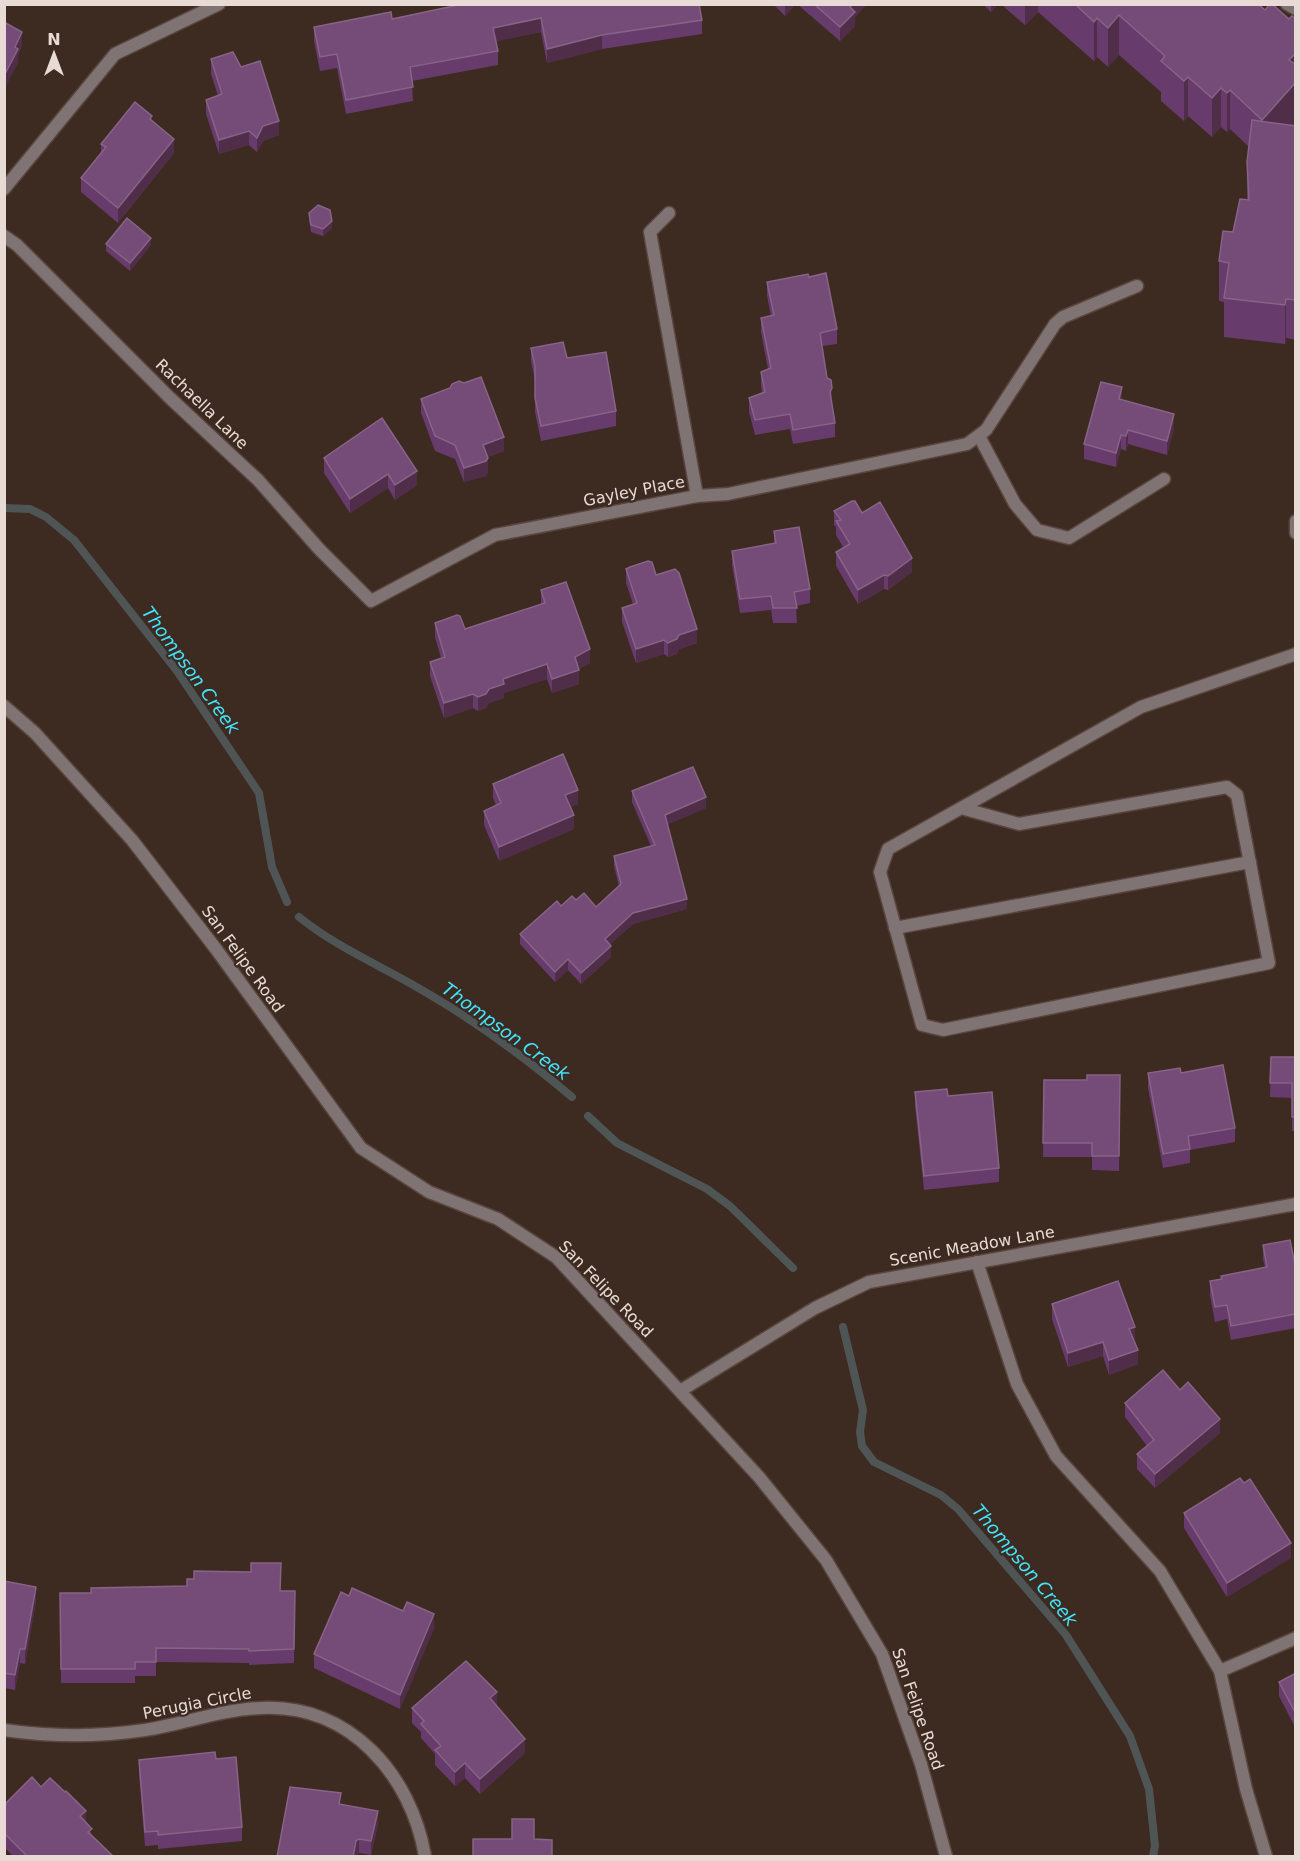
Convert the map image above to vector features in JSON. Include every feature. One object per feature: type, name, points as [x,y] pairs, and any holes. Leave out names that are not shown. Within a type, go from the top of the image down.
[{"type":"street","points":[[4,189],[115,54],[219,4]]},
{"type":"street","points":[[1287,4],[1296,9]]},
{"type":"street","name":"Gayley Place","points":[[371,601],[495,536],[698,496],[650,232],[669,213]]},
{"type":"street","name":"Rachaella Lane","points":[[4,236],[17,245],[170,398],[258,480],[320,550],[371,601]]},
{"type":"street","points":[[698,496],[728,494],[967,444],[986,430],[1055,324],[1063,317],[1137,286]]},
{"type":"street","points":[[978,436],[1015,504],[1037,530],[1069,538],[1164,479]]},
{"type":"street","points":[[1296,521],[1296,533]]},
{"type":"street","points":[[961,808],[1018,825],[1227,787],[1237,795],[1269,963],[944,1030],[922,1025],[880,872],[888,849],[961,808],[1141,707],[1296,654]]},
{"type":"street","name":"San Felipe Road","points":[[4,706],[35,733],[132,840],[216,949],[361,1148],[429,1192],[498,1219],[556,1257],[759,1477],[826,1560],[882,1654],[921,1764],[946,1857]]},
{"type":"street","points":[[895,928],[1250,862]]},
{"type":"street","name":"Scenic Meadow Lane","points":[[680,1391],[815,1308],[869,1282],[1296,1204]]},
{"type":"street","points":[[977,1262],[1017,1384],[1056,1456],[1160,1570],[1220,1671],[1246,1789],[1266,1857]]},
{"type":"street","points":[[1220,1671],[1296,1638]]},
{"type":"street","name":"Perugia Circle","points":[[4,1730],[85,1736],[146,1730],[246,1709],[281,1708],[310,1714],[355,1737],[392,1772],[415,1816],[425,1857]]},
{"type":"building","points":[[463,4],[699,4],[702,20],[602,35],[547,49],[541,18],[493,28],[498,51],[410,67],[413,87],[346,100],[337,54],[320,57],[314,27],[391,12],[392,19]]},
{"type":"building","points":[[814,4],[853,4],[850,7],[855,12],[840,27]]},
{"type":"building","points":[[1075,4],[1258,4],[1265,10],[1272,4],[1289,19],[1292,16],[1296,19],[1296,53],[1289,60],[1296,65],[1296,82],[1262,120],[1230,90],[1227,93],[1221,88],[1212,98],[1188,77],[1184,81],[1161,61],[1165,56],[1119,15],[1108,28],[1097,18],[1094,22]]},
{"type":"building","points":[[4,22],[22,32],[15,47],[18,49],[4,76]]},
{"type":"building","points":[[233,52],[241,67],[260,61],[279,121],[263,126],[257,138],[249,131],[219,140],[206,100],[222,94],[211,59]]},
{"type":"building","points":[[135,102],[152,116],[150,119],[174,139],[118,208],[81,178],[106,147],[101,144]]},
{"type":"building","points":[[1252,120],[1296,126],[1296,300],[1286,299],[1285,305],[1224,298],[1229,263],[1219,261],[1223,231],[1233,232],[1240,199],[1249,200],[1247,162]]},
{"type":"building","points":[[318,205],[330,210],[332,221],[323,229],[311,225],[309,213]]},
{"type":"building","points":[[127,218],[151,238],[130,263],[106,244]]},
{"type":"building","points":[[826,273],[837,329],[820,333],[827,378],[831,380],[830,392],[835,423],[793,430],[790,414],[755,420],[749,398],[765,392],[761,372],[771,368],[761,318],[774,315],[767,282]]},
{"type":"building","points":[[563,342],[567,358],[606,352],[616,411],[541,426],[535,398],[535,366],[531,348]]},
{"type":"building","points":[[481,377],[504,437],[483,445],[488,458],[486,461],[464,468],[455,445],[435,436],[421,399],[450,388],[452,384],[459,381],[464,383]]},
{"type":"building","points":[[1101,382],[1122,387],[1119,399],[1174,414],[1167,441],[1128,430],[1126,436],[1121,435],[1116,453],[1084,444]]},
{"type":"building","points":[[382,418],[417,471],[395,485],[388,474],[350,499],[324,458]]},
{"type":"building","points":[[855,501],[862,513],[880,502],[912,558],[888,576],[884,575],[858,590],[836,552],[850,544],[836,521],[841,520],[834,511]]},
{"type":"building","points":[[799,527],[810,589],[794,592],[797,608],[773,608],[771,596],[740,599],[732,551],[776,543],[774,531]]},
{"type":"building","points":[[648,561],[652,562],[656,575],[675,569],[679,573],[697,629],[679,635],[677,639],[668,643],[664,640],[636,649],[622,608],[637,603],[626,569]]},
{"type":"building","points":[[566,582],[590,649],[575,657],[579,670],[552,679],[547,664],[503,679],[504,684],[489,689],[486,694],[478,697],[473,694],[444,703],[430,662],[445,657],[435,623],[457,615],[460,616],[465,629],[545,603],[541,590]]},
{"type":"building","points":[[563,754],[578,790],[565,795],[574,815],[499,847],[484,811],[501,803],[493,784]]},
{"type":"building","points":[[693,767],[706,797],[665,815],[687,899],[633,913],[605,939],[611,946],[581,973],[568,959],[555,972],[520,934],[557,901],[561,906],[572,896],[576,900],[584,893],[596,907],[621,884],[614,856],[655,845],[632,791]]},
{"type":"building","points":[[1271,1057],[1296,1057],[1296,1117],[1292,1117],[1292,1083],[1270,1083]]},
{"type":"building","points":[[1223,1065],[1235,1128],[1188,1136],[1190,1149],[1163,1154],[1148,1073],[1180,1068],[1181,1073]]},
{"type":"building","points":[[1087,1075],[1120,1075],[1119,1156],[1092,1156],[1092,1143],[1043,1143],[1044,1080],[1087,1080]]},
{"type":"building","points":[[947,1089],[948,1096],[992,1092],[999,1168],[924,1176],[915,1092]]},
{"type":"building","points":[[1290,1240],[1296,1270],[1296,1314],[1231,1326],[1227,1305],[1215,1307],[1210,1281],[1222,1279],[1221,1276],[1267,1267],[1263,1245]]},
{"type":"building","points":[[1118,1281],[1135,1327],[1129,1329],[1138,1350],[1109,1360],[1103,1342],[1068,1353],[1052,1304]]},
{"type":"building","points":[[1163,1370],[1180,1390],[1188,1382],[1220,1419],[1155,1474],[1137,1454],[1154,1440],[1125,1403]]},
{"type":"building","points":[[1240,1478],[1244,1483],[1250,1479],[1291,1543],[1227,1583],[1184,1513]]},
{"type":"building","points":[[251,1563],[281,1563],[280,1591],[295,1591],[294,1649],[249,1651],[249,1649],[156,1648],[156,1662],[135,1662],[135,1669],[61,1669],[60,1593],[91,1593],[91,1588],[187,1586],[187,1579],[194,1579],[194,1571],[251,1572]]},
{"type":"building","points":[[4,1581],[36,1587],[25,1649],[20,1649],[15,1675],[4,1673]]},
{"type":"building","points":[[352,1588],[403,1611],[407,1602],[434,1614],[400,1695],[314,1654],[341,1592],[349,1596]]},
{"type":"building","points":[[466,1661],[497,1692],[490,1698],[525,1739],[480,1779],[465,1763],[455,1772],[435,1750],[441,1746],[421,1724],[424,1721],[412,1708]]},
{"type":"building","points":[[1296,1673],[1296,1714],[1279,1682]]},
{"type":"building","points":[[215,1752],[216,1759],[236,1757],[242,1827],[158,1835],[158,1831],[145,1832],[139,1760]]},
{"type":"building","points":[[32,1777],[41,1787],[50,1778],[66,1791],[86,1811],[80,1816],[92,1829],[88,1832],[114,1857],[28,1857],[4,1833],[4,1805]]},
{"type":"building","points":[[290,1787],[341,1793],[339,1804],[378,1811],[371,1841],[359,1839],[356,1841],[353,1857],[277,1857]]},
{"type":"building","points":[[512,1819],[534,1819],[534,1839],[552,1840],[552,1857],[473,1857],[473,1839],[512,1839]]},
{"type":"waterway","name":"Thompson Creek","points":[[4,508],[30,509],[46,517],[74,540],[177,671],[259,793],[272,867],[287,902]]},
{"type":"waterway","name":"Thompson Creek","points":[[299,917],[347,949],[415,986],[468,1019],[521,1056],[572,1097]]},
{"type":"waterway","name":"Thompson Creek","points":[[588,1116],[617,1143],[707,1189],[730,1206],[793,1268]]},
{"type":"waterway","name":"Thompson Creek","points":[[843,1327],[863,1410],[860,1432],[862,1446],[874,1462],[941,1495],[958,1509],[1066,1635],[1130,1736],[1149,1789],[1155,1846],[1153,1856]]}]
